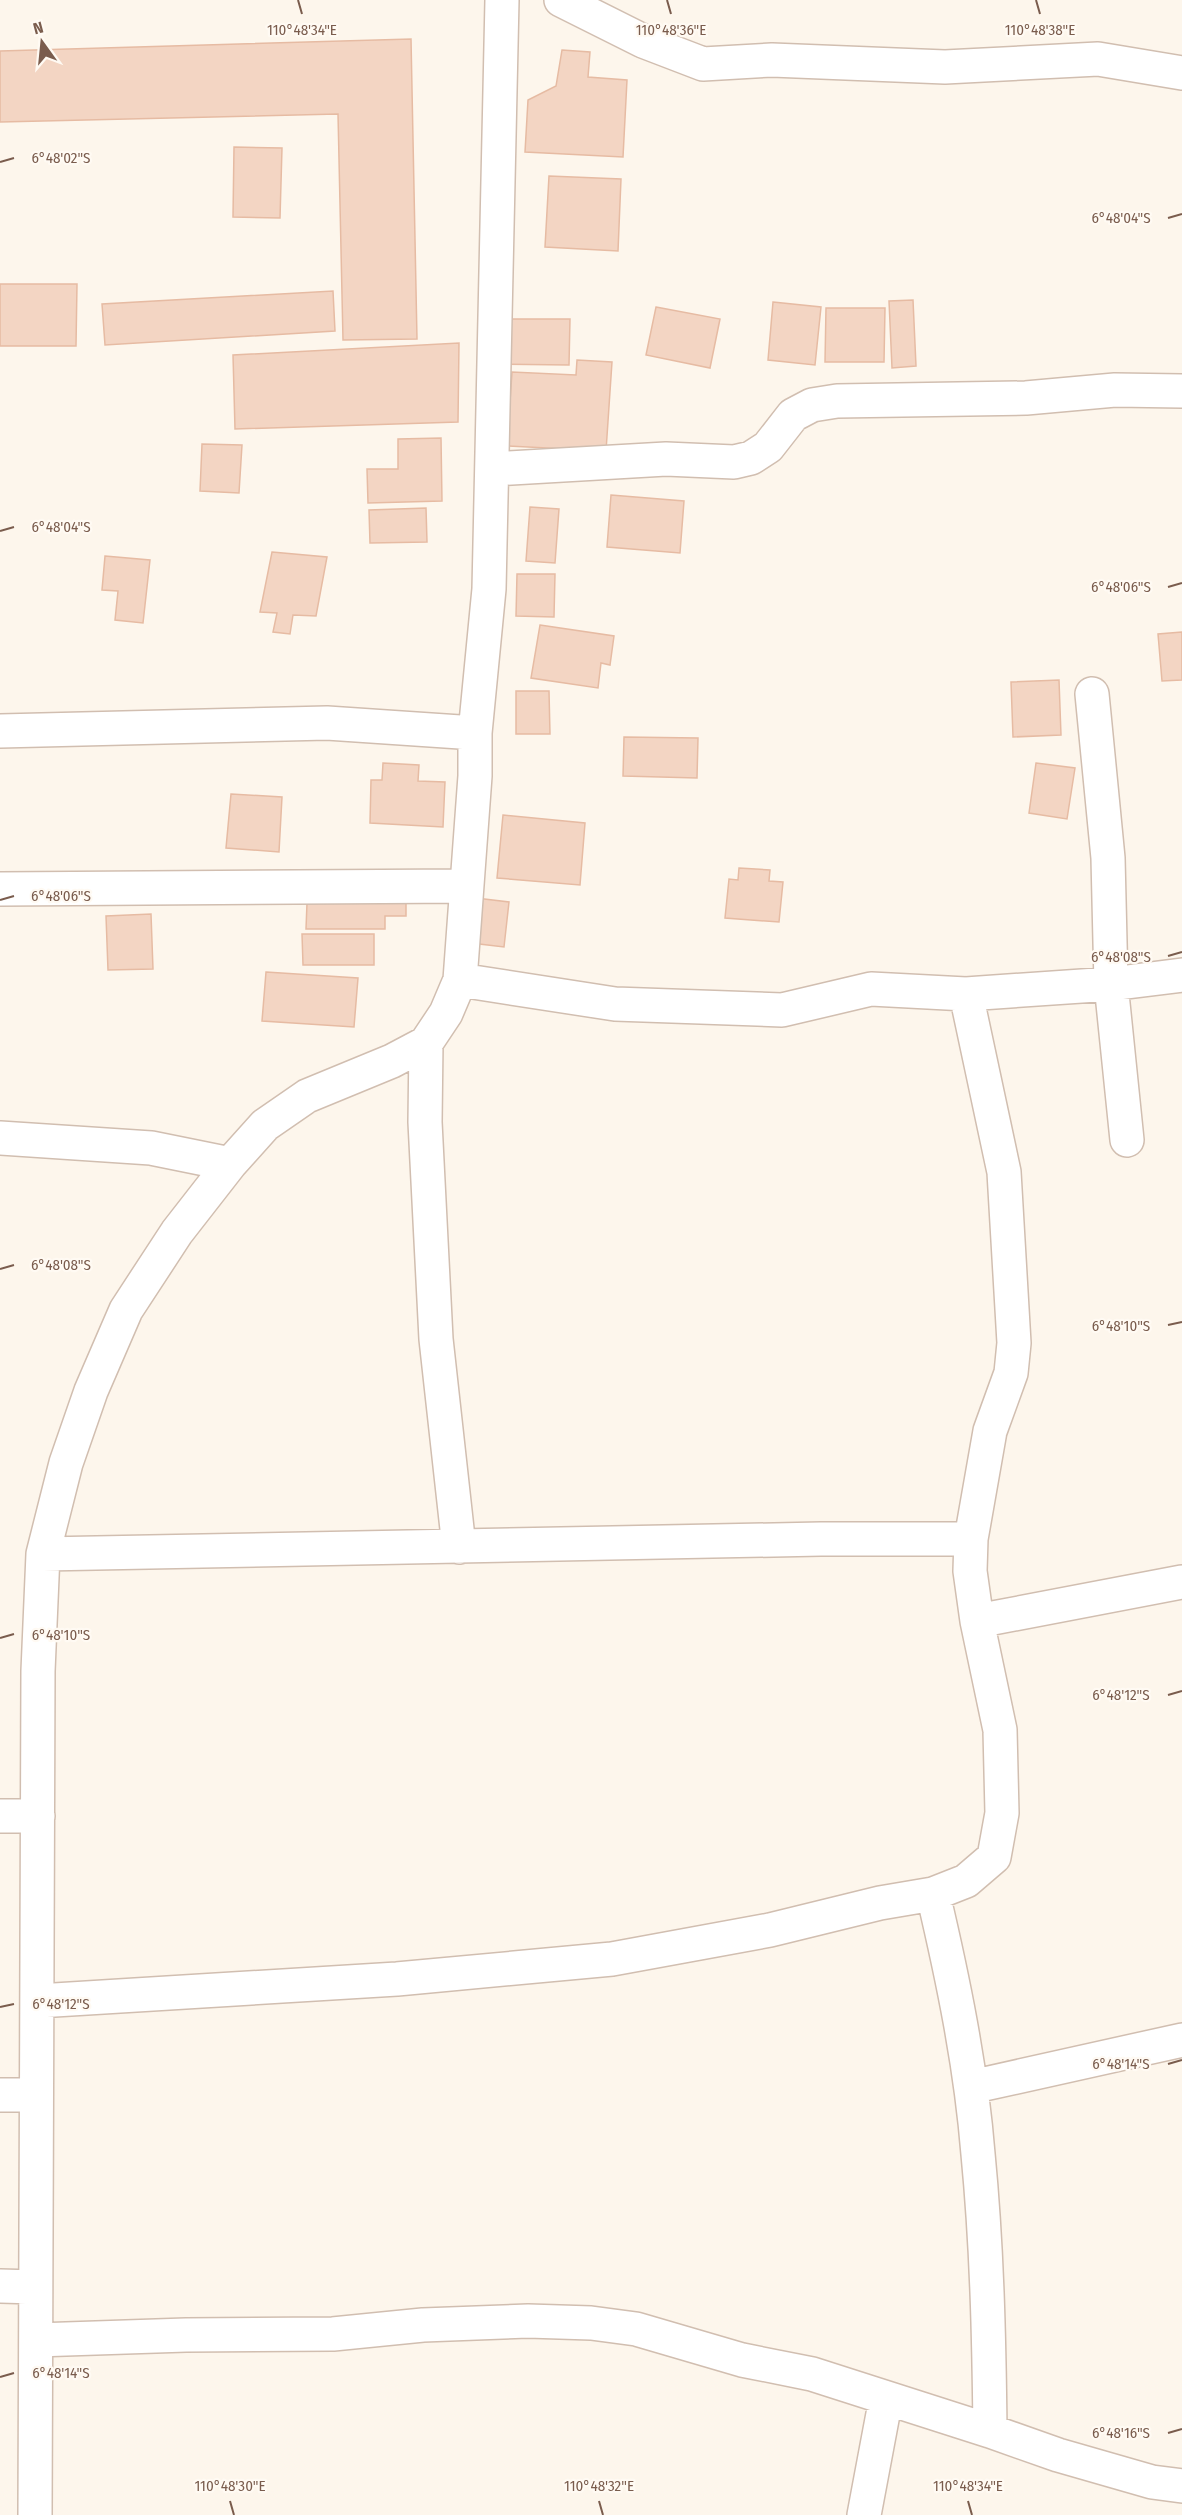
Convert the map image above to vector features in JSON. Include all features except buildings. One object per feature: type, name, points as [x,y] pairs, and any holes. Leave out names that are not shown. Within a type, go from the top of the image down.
[{"type":"street","points":[[35,2515],[38,1671],[43,1554],[66,1463],[91,1391],[126,1310],[177,1232],[230,1164],[265,1125],[307,1096],[392,1062],[426,1042],[446,1013],[460,980],[475,776],[475,733],[489,589],[502,0]]},
{"type":"street","points":[[561,0],[643,41],[703,64],[772,60],[945,67],[1098,59],[1182,73]]},
{"type":"street","points":[[493,469],[666,459],[734,462],[751,458],[768,447],[793,415],[812,405],[837,401],[1026,398],[1114,390],[1182,391]]},
{"type":"street","points":[[1092,694],[1108,858],[1112,984],[1127,1140]]},
{"type":"street","points":[[0,731],[327,723],[475,733]]},
{"type":"street","points":[[0,889],[466,886]]},
{"type":"street","points":[[460,980],[615,1004],[782,1010],[871,989],[966,993],[1112,984],[1182,975]]},
{"type":"street","points":[[38,2001],[397,1979],[612,1959],[770,1930],[880,1903],[933,1894],[966,1881],[994,1857],[1002,1813],[1000,1730],[977,1621],[970,1571],[971,1539],[990,1431],[1011,1373],[1014,1343],[1004,1172],[966,993]]},
{"type":"street","points":[[426,1042],[424,1122],[436,1340],[459,1547]]},
{"type":"street","points":[[0,1138],[49,1139],[151,1148],[230,1164]]},
{"type":"street","points":[[43,1554],[821,1539],[971,1539]]},
{"type":"street","points":[[977,1621],[1182,1582]]},
{"type":"street","points":[[0,1816],[38,1816]]},
{"type":"street","points":[[933,1894],[947,1952],[971,2087],[978,2152],[987,2272],[990,2431]]},
{"type":"street","points":[[971,2087],[1182,2040]]},
{"type":"street","points":[[0,2095],[36,2095]]},
{"type":"street","points":[[0,2286],[35,2287]]},
{"type":"street","points":[[36,2340],[186,2335],[333,2334],[423,2325],[528,2321],[591,2323],[636,2329],[742,2360],[821,2376],[1100,2467],[1152,2482],[1182,2486]]},
{"type":"street","points":[[864,2515],[886,2398]]}]
